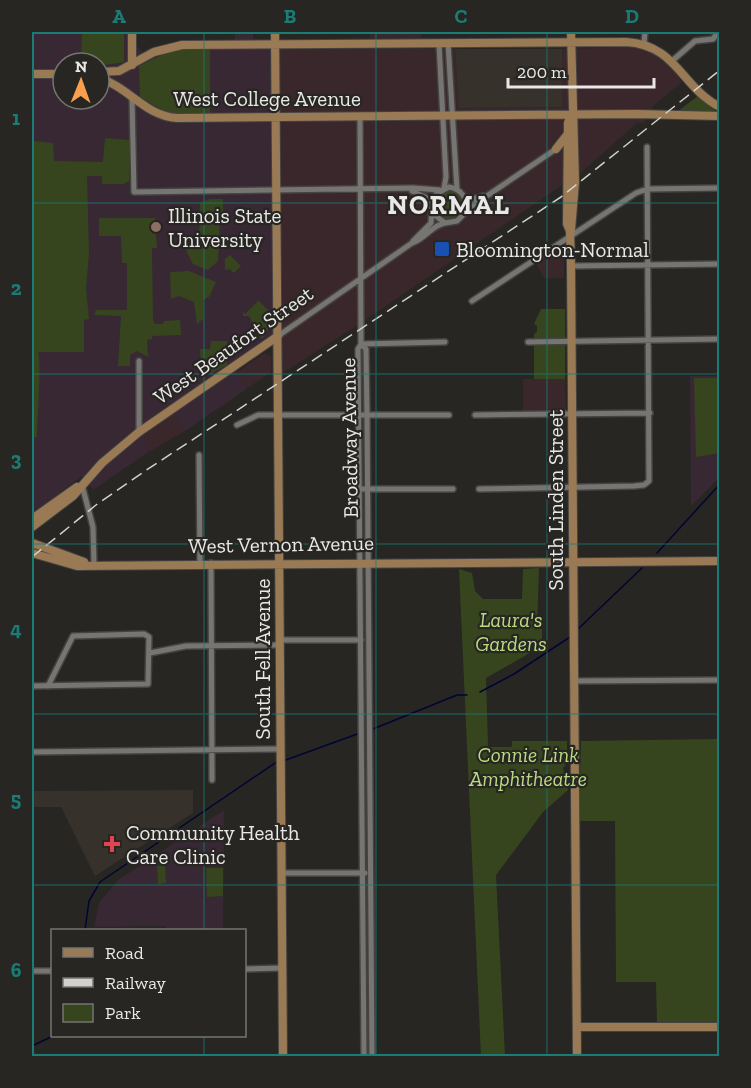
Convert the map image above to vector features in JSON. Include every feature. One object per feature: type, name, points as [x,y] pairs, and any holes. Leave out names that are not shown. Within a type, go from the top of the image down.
[{"type":"main road","points":[[132,32],[132,65]]},
{"type":"main road","name":"South Fell Avenue","points":[[275,32],[283,1056]]},
{"type":"main road","points":[[571,32],[571,115]]},
{"type":"main road","points":[[111,71],[119,71],[169,47],[571,42],[645,44],[672,61],[699,94],[720,107]]},
{"type":"main road","points":[[32,74],[51,75]]},
{"type":"main road","name":"West College Avenue","points":[[111,83],[154,113],[170,118],[720,116]]},
{"type":"main road","name":"South Linden Street","points":[[571,115],[568,134],[567,224],[571,234]]},
{"type":"main road","name":"South Linden Street","points":[[571,115],[574,124],[575,182],[571,266],[577,1056]]},
{"type":"main road","points":[[556,149],[568,134]]},
{"type":"main road","points":[[556,149],[563,150],[568,157]]},
{"type":"main road","name":"West Beaufort Street","points":[[32,525],[69,491],[82,486],[102,463],[139,432],[278,336]]},
{"type":"main road","name":"West Vernon Avenue","points":[[32,543],[69,558],[94,564]]},
{"type":"main road","name":"West Vernon Avenue","points":[[32,553],[68,565],[720,561]]},
{"type":"main road","points":[[577,1027],[720,1027]]},
{"type":"street","points":[[645,32],[645,44]]},
{"type":"street","points":[[672,61],[694,42],[713,39],[718,32]]},
{"type":"street","points":[[443,43],[447,116],[446,177],[442,189],[433,198],[432,213],[445,223],[457,221],[466,210],[485,195],[556,149]]},
{"type":"street","points":[[443,43],[447,116],[457,190]]},
{"type":"street","points":[[132,98],[134,192],[442,189],[457,190],[465,197],[475,198],[485,195]]},
{"type":"street","name":"Broadway Avenue","points":[[360,117],[362,277],[361,344],[358,349],[359,489],[368,642],[370,750]]},
{"type":"street","points":[[479,489],[634,486],[648,483],[651,476],[647,147]]},
{"type":"street","points":[[472,301],[571,234],[628,198],[647,189],[720,188]]},
{"type":"street","points":[[407,189],[425,196],[432,204]]},
{"type":"street","points":[[465,197],[466,210]]},
{"type":"street","name":"West Beaufort Street","points":[[412,243],[431,223],[432,213]]},
{"type":"street","name":"West Beaufort Street","points":[[278,336],[412,243],[425,237],[438,224],[445,223]]},
{"type":"street","points":[[571,266],[720,264]]},
{"type":"street","points":[[528,342],[720,339]]},
{"type":"street","points":[[361,344],[445,342]]},
{"type":"street","name":"Broadway Avenue","points":[[361,344],[366,350],[368,489],[360,639],[361,748]]},
{"type":"street","points":[[139,360],[139,432]]},
{"type":"street","points":[[475,415],[650,413]]},
{"type":"street","points":[[237,425],[253,416],[449,415]]},
{"type":"street","points":[[199,455],[200,563]]},
{"type":"street","points":[[82,486],[93,526],[94,564]]},
{"type":"street","points":[[359,489],[453,489]]},
{"type":"street","points":[[210,563],[212,780]]},
{"type":"street","points":[[32,686],[48,686],[148,684],[150,640],[147,635],[73,636],[48,686]]},
{"type":"street","points":[[150,653],[178,646],[360,639],[368,642]]},
{"type":"street","points":[[574,681],[720,680]]},
{"type":"street","points":[[360,716],[369,715]]},
{"type":"street","points":[[364,1056],[361,748],[370,750],[372,1056]]},
{"type":"street","points":[[32,752],[212,750],[281,753]]},
{"type":"street","points":[[282,873],[370,873]]},
{"type":"street","points":[[246,969],[282,968]]},
{"type":"street","points":[[32,971],[51,971]]},
{"type":"shaded area","name":"Illinois State University","points":[[32,32],[136,32],[137,46],[143,52],[176,42],[235,42],[235,32],[253,32],[253,41],[277,41],[283,330],[232,363],[248,388],[185,431],[172,414],[144,433],[147,453],[93,490],[82,476],[32,515]]},
{"type":"shaded area","points":[[370,32],[421,32],[421,39],[370,38]]},
{"type":"shaded area","points":[[637,47],[654,54],[671,68],[682,82],[653,106],[644,123],[637,123],[584,170],[364,321],[281,374],[283,330],[277,49],[455,49],[459,108],[562,107],[562,49]]},
{"type":"shaded area","points":[[455,49],[562,49],[562,107],[459,108]]},
{"type":"shaded area","points":[[564,246],[564,278],[544,278],[536,264]]},
{"type":"shaded area","points":[[265,353],[271,356],[271,372],[248,388],[237,372]]},
{"type":"shaded area","points":[[690,376],[720,376],[719,478],[691,506]]},
{"type":"shaded area","points":[[523,379],[565,379],[566,411],[523,411]]},
{"type":"shaded area","points":[[172,413],[185,431],[147,453],[144,433]]},
{"type":"shaded area","name":"Community Health Care Clinic","points":[[193,790],[193,813],[95,876],[61,807],[32,807],[32,791]]},
{"type":"shaded area","points":[[224,810],[223,929],[166,929],[166,926],[94,927],[99,903],[118,880]]},
{"type":"green space","points":[[82,32],[124,32],[124,62],[111,64],[111,51],[81,51]]},
{"type":"green space","points":[[210,47],[210,115],[169,113],[140,98],[139,66],[176,48]]},
{"type":"green space","points":[[698,96],[718,113],[678,111]]},
{"type":"green space","points":[[105,138],[129,140],[129,181],[123,184],[102,184],[102,176],[87,176],[89,253],[86,288],[89,319],[84,320],[84,352],[38,352],[37,437],[32,437],[32,141],[53,143],[54,161],[103,162]]},
{"type":"green space","points":[[449,191],[460,195],[464,206],[460,217],[449,221],[438,217],[434,206],[438,195]]},
{"type":"green space","points":[[210,199],[223,199],[223,214],[220,219],[218,261],[208,270],[193,264],[186,250],[199,235],[200,203]]},
{"type":"green space","points":[[99,218],[155,218],[157,248],[152,248],[153,320],[155,324],[163,324],[164,321],[180,320],[181,335],[152,336],[152,339],[147,340],[148,357],[137,351],[130,355],[130,366],[118,366],[121,316],[94,315],[96,310],[127,310],[127,263],[122,263],[121,236],[99,236]]},
{"type":"green space","points":[[230,255],[241,266],[234,273],[229,269],[225,270],[225,259]]},
{"type":"green space","points":[[189,271],[216,282],[209,297],[203,300],[203,319],[197,324],[194,302],[179,296],[171,299],[170,272]]},
{"type":"green space","points":[[257,299],[268,310],[268,330],[262,339],[249,316],[243,316],[243,311],[245,314],[258,301]]},
{"type":"green space","points":[[541,309],[565,309],[565,379],[534,379],[534,334],[537,332],[537,326],[534,324]]},
{"type":"green space","points":[[211,341],[227,341],[227,365],[204,377],[201,371],[200,349],[210,349]]},
{"type":"green space","points":[[694,378],[719,378],[719,453],[696,457]]},
{"type":"green space","points":[[539,568],[537,628],[542,629],[542,646],[486,678],[488,747],[512,747],[512,741],[567,741],[567,763],[563,768],[568,790],[543,812],[496,875],[505,1056],[481,1056],[459,569],[472,573],[475,591],[483,599],[522,599],[523,569]]},
{"type":"green space","points":[[719,739],[719,1022],[657,1022],[656,982],[616,982],[615,821],[579,821],[581,741]]},
{"type":"green space","points":[[157,866],[165,866],[166,883],[158,884]]},
{"type":"green space","points":[[206,868],[223,868],[223,896],[207,897]]},
{"type":"waterway","points":[[657,553],[720,484]]},
{"type":"waterway","points":[[578,629],[642,568]]},
{"type":"waterway","points":[[480,692],[514,674],[570,637]]},
{"type":"waterway","points":[[373,729],[457,695],[467,695]]},
{"type":"waterway","points":[[283,761],[360,733]]},
{"type":"waterway","points":[[85,929],[89,901],[100,882],[278,761]]},
{"type":"waterway","points":[[32,1046],[51,1037]]},
{"type":"railway","points":[[32,557],[96,505],[145,471],[561,197],[720,70]]},
{"type":"place","name":"Illinois State University","points":[[156,227]]},
{"type":"place","name":"Bloomington-Normal","points":[[442,249]]},
{"type":"place","name":"Community Health Care Clinic","points":[[112,844]]},
{"type":"district","name":"NORMAL","points":[[449,205]]},
{"type":"park label","name":"Laura's Gardens","points":[[511,631]]},
{"type":"park label","name":"Connie Link Amphitheatre","points":[[528,766]]}]
